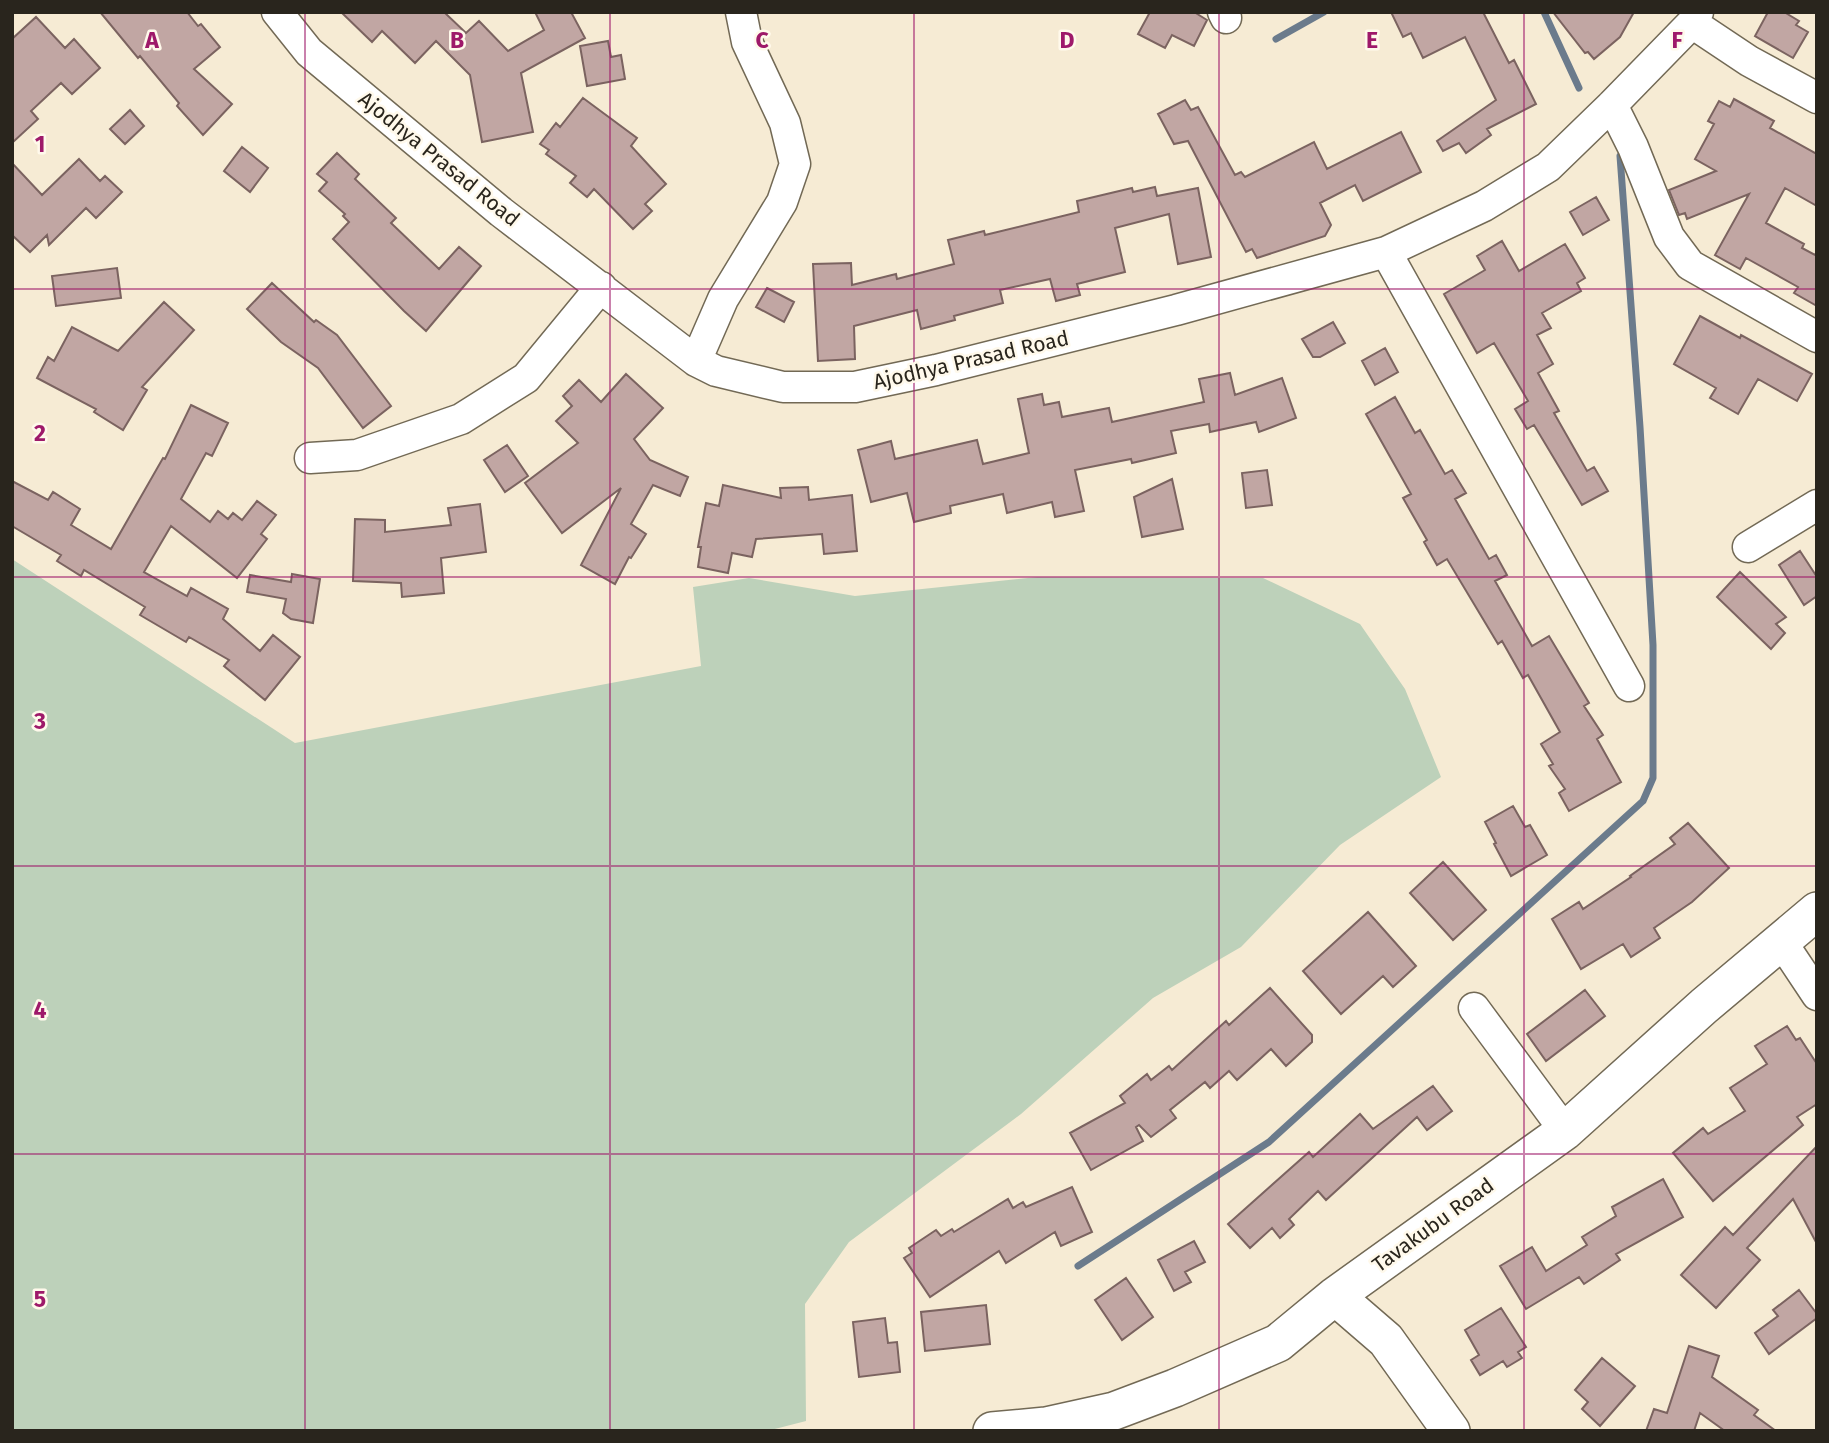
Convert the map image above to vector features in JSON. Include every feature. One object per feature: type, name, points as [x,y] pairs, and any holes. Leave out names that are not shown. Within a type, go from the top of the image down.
[{"type":"main road","name":"Tavakubu Road","points":[[992,1431],[1046,1428],[1114,1411],[1175,1388],[1278,1343],[1335,1296],[1564,1131],[1704,1006],[1817,911]]},
{"type":"main road","points":[[1335,1296],[1386,1340],[1451,1431]]},
{"type":"street","name":"Ajodhya Prasad Road","points":[[277,12],[309,52],[501,212],[696,362],[716,371],[783,387],[855,387],[936,370],[1176,310],[1386,252],[1484,206],[1548,167],[1612,105],[1695,17]]},
{"type":"street","points":[[696,362],[723,299],[782,202],[795,164],[785,123],[747,42],[741,12]]},
{"type":"street","points":[[1695,17],[1749,61],[1817,98]]},
{"type":"street","points":[[1612,105],[1633,147],[1669,237],[1690,265],[1817,337]]},
{"type":"street","points":[[1386,252],[1629,686]]},
{"type":"street","points":[[310,458],[357,454],[461,419],[526,378],[601,287]]},
{"type":"street","points":[[1748,547],[1817,505]]},
{"type":"street","points":[[1781,941],[1817,995]]},
{"type":"street","points":[[1474,1008],[1564,1131]]},
{"type":"green space","points":[[12,559],[295,743],[701,666],[693,587],[749,578],[855,596],[1037,577],[1263,578],[1360,624],[1405,689],[1441,777],[1340,845],[1241,947],[1153,998],[1021,1114],[849,1242],[805,1304],[806,1421],[767,1431],[12,1431]]},
{"type":"building","points":[[100,12],[187,12],[220,47],[194,69],[232,104],[203,135],[177,106],[179,103],[140,56],[138,58]]},
{"type":"building","points":[[341,12],[444,12],[466,33],[479,21],[508,51],[544,30],[535,12],[571,12],[585,38],[521,73],[533,132],[482,142],[470,75],[436,41],[415,63],[382,31],[372,42]]},
{"type":"building","points":[[1150,12],[1194,12],[1207,20],[1194,46],[1172,35],[1165,48],[1138,34]]},
{"type":"building","points":[[1391,12],[1483,12],[1509,63],[1514,60],[1536,104],[1487,129],[1491,135],[1466,153],[1459,143],[1443,151],[1437,141],[1496,100],[1465,37],[1423,58],[1411,33],[1403,37]]},
{"type":"building","points":[[1553,12],[1634,12],[1620,37],[1594,59],[1588,52],[1585,53]]},
{"type":"building","points":[[1768,12],[1784,12],[1799,21],[1796,25],[1808,32],[1793,58],[1755,36]]},
{"type":"building","points":[[36,17],[65,48],[74,39],[100,68],[72,94],[61,83],[31,111],[38,119],[12,143],[12,39]]},
{"type":"building","points":[[608,41],[611,57],[621,55],[625,79],[587,86],[580,46]]},
{"type":"building","points":[[583,98],[637,138],[631,146],[666,184],[645,204],[652,211],[633,229],[594,189],[587,197],[570,183],[576,176],[546,154],[549,150],[540,144],[556,123],[560,127]]},
{"type":"building","points":[[1734,99],[1774,121],[1770,128],[1817,154],[1817,206],[1785,188],[1766,223],[1804,244],[1802,248],[1815,255],[1817,252],[1817,306],[1794,293],[1798,287],[1746,258],[1740,269],[1715,255],[1749,194],[1687,219],[1685,213],[1679,215],[1669,190],[1716,171],[1695,159],[1714,124],[1708,121],[1719,101],[1730,107]]},
{"type":"building","points":[[1185,100],[1191,110],[1198,107],[1235,175],[1241,172],[1245,177],[1314,142],[1327,169],[1401,132],[1421,172],[1363,201],[1355,185],[1320,203],[1331,225],[1325,236],[1257,258],[1252,249],[1246,252],[1188,141],[1174,144],[1158,114]]},
{"type":"building","points":[[130,110],[144,126],[125,144],[110,129]]},
{"type":"building","points":[[242,147],[268,168],[250,192],[224,171]]},
{"type":"building","points":[[337,153],[359,174],[355,179],[396,218],[391,223],[439,269],[459,247],[481,266],[426,331],[333,239],[349,222],[343,216],[345,214],[319,191],[327,182],[317,174]]},
{"type":"building","points":[[79,159],[100,181],[105,176],[122,192],[96,218],[86,208],[49,245],[47,235],[30,252],[12,235],[12,163],[42,195]]},
{"type":"building","points":[[1155,187],[1157,196],[1198,188],[1211,257],[1178,264],[1169,214],[1115,228],[1125,272],[1077,284],[1080,295],[1056,301],[1050,279],[1000,290],[1003,303],[954,316],[955,320],[921,329],[917,310],[854,326],[855,359],[818,361],[813,264],[851,263],[852,285],[896,274],[897,279],[954,264],[948,240],[984,231],[985,235],[1079,212],[1077,201],[1132,188],[1133,192]]},
{"type":"building","points":[[1596,197],[1609,220],[1583,235],[1570,212]]},
{"type":"building","points":[[1502,241],[1519,271],[1565,244],[1585,278],[1577,283],[1581,291],[1542,313],[1551,328],[1537,335],[1553,364],[1538,373],[1559,411],[1554,413],[1587,471],[1594,467],[1608,491],[1582,505],[1534,425],[1527,429],[1515,409],[1528,401],[1494,343],[1477,353],[1444,294],[1485,270],[1477,256]]},
{"type":"building","points":[[117,268],[121,298],[56,306],[52,276]]},
{"type":"building","points":[[272,283],[314,322],[316,320],[337,335],[391,406],[363,428],[318,368],[281,342],[247,309]]},
{"type":"building","points":[[767,288],[794,302],[784,322],[756,307]]},
{"type":"building","points":[[164,302],[194,330],[142,387],[147,390],[123,430],[94,412],[96,409],[37,378],[48,357],[54,361],[72,327],[118,351]]},
{"type":"building","points":[[1700,316],[1812,374],[1797,401],[1758,379],[1738,414],[1710,398],[1716,388],[1674,364]]},
{"type":"building","points":[[1333,322],[1345,343],[1320,357],[1313,357],[1302,339]]},
{"type":"building","points":[[1385,348],[1398,372],[1375,385],[1362,361]]},
{"type":"building","points":[[1230,373],[1235,395],[1282,378],[1296,418],[1259,432],[1256,422],[1210,432],[1209,424],[1171,431],[1176,453],[1132,463],[1131,459],[1075,470],[1084,511],[1055,517],[1052,502],[1007,513],[1003,494],[950,506],[951,513],[914,522],[907,493],[871,502],[858,450],[891,441],[895,459],[977,440],[983,464],[1029,453],[1018,399],[1042,394],[1044,405],[1059,402],[1062,417],[1109,408],[1112,422],[1204,402],[1199,379]]},
{"type":"building","points":[[626,374],[663,408],[634,439],[650,460],[688,477],[680,496],[653,485],[631,524],[646,534],[631,558],[629,557],[615,584],[581,565],[621,488],[562,533],[525,483],[578,443],[556,421],[572,406],[563,396],[579,380],[601,402]]},
{"type":"building","points":[[1395,397],[1415,433],[1420,430],[1445,474],[1452,470],[1466,493],[1455,499],[1489,559],[1496,555],[1507,575],[1495,581],[1532,646],[1549,636],[1589,703],[1584,706],[1603,735],[1597,739],[1621,782],[1569,811],[1559,793],[1565,789],[1549,766],[1553,764],[1541,744],[1560,732],[1528,675],[1523,678],[1502,641],[1498,644],[1447,559],[1437,565],[1424,542],[1427,540],[1403,498],[1411,494],[1366,414]]},
{"type":"building","points":[[191,405],[228,423],[212,456],[206,453],[181,499],[210,522],[218,511],[228,519],[233,513],[242,520],[257,501],[276,515],[261,534],[267,539],[237,578],[171,526],[144,572],[187,596],[191,588],[228,609],[223,619],[260,651],[273,635],[300,657],[265,700],[224,666],[229,660],[189,637],[186,642],[140,615],[145,607],[84,570],[81,576],[57,561],[61,555],[12,526],[12,481],[48,500],[53,492],[80,509],[71,525],[111,549],[163,458],[165,459]]},
{"type":"building","points":[[507,445],[528,476],[505,492],[484,460]]},
{"type":"building","points":[[1267,470],[1272,505],[1246,508],[1242,473]]},
{"type":"building","points":[[1172,479],[1183,529],[1142,537],[1134,497]]},
{"type":"building","points":[[723,485],[781,498],[780,488],[808,487],[809,500],[852,495],[857,551],[824,554],[822,534],[756,539],[752,557],[732,553],[728,573],[698,567],[701,547],[698,547],[706,503],[719,506]]},
{"type":"building","points":[[480,504],[486,552],[441,558],[444,593],[402,597],[401,583],[353,581],[355,519],[385,520],[385,532],[451,525],[448,508]]},
{"type":"building","points":[[1800,551],[1817,577],[1817,596],[1804,605],[1779,565]]},
{"type":"building","points":[[1740,572],[1786,617],[1776,624],[1785,633],[1771,649],[1717,597]]},
{"type":"building","points":[[292,574],[320,579],[313,623],[291,619],[283,613],[286,599],[247,592],[250,575],[291,582]]},
{"type":"building","points":[[1513,806],[1525,827],[1530,825],[1547,855],[1511,876],[1485,822]]},
{"type":"building","points":[[1688,823],[1729,868],[1692,902],[1654,928],[1660,938],[1631,957],[1623,944],[1581,969],[1552,919],[1579,902],[1583,909],[1631,877],[1675,844],[1670,838]]},
{"type":"building","points":[[1443,862],[1486,910],[1453,940],[1410,893]]},
{"type":"building","points":[[1368,912],[1416,966],[1393,987],[1383,976],[1341,1014],[1303,971]]},
{"type":"building","points":[[1270,988],[1312,1035],[1312,1042],[1286,1066],[1271,1049],[1237,1080],[1229,1071],[1210,1088],[1205,1082],[1170,1110],[1176,1118],[1151,1137],[1139,1125],[1136,1127],[1143,1141],[1091,1170],[1070,1133],[1125,1103],[1120,1096],[1147,1074],[1151,1080],[1169,1066],[1172,1070],[1226,1021],[1229,1025]]},
{"type":"building","points":[[1585,990],[1605,1016],[1546,1061],[1527,1034]]},
{"type":"building","points":[[1787,1026],[1796,1040],[1800,1038],[1817,1064],[1817,1104],[1797,1117],[1803,1125],[1713,1201],[1673,1153],[1703,1128],[1708,1134],[1745,1111],[1730,1088],[1767,1064],[1755,1046]]},
{"type":"building","points":[[1433,1086],[1452,1111],[1427,1130],[1417,1117],[1326,1200],[1318,1191],[1289,1219],[1294,1225],[1280,1238],[1272,1228],[1250,1248],[1228,1224],[1309,1152],[1313,1157],[1360,1114],[1373,1129]]},
{"type":"building","points":[[1817,1146],[1817,1244],[1793,1199],[1747,1248],[1760,1260],[1716,1308],[1681,1275],[1725,1227],[1733,1235]]},
{"type":"building","points":[[1663,1179],[1683,1217],[1616,1254],[1620,1260],[1584,1284],[1579,1277],[1526,1309],[1500,1266],[1532,1247],[1546,1271],[1587,1245],[1582,1237],[1616,1216],[1612,1207]]},
{"type":"building","points":[[1072,1187],[1092,1232],[1061,1246],[1055,1232],[1006,1263],[999,1251],[930,1297],[904,1258],[912,1253],[909,1248],[936,1230],[941,1236],[952,1229],[954,1232],[1008,1199],[1013,1208],[1023,1202],[1026,1207]]},
{"type":"building","points":[[1194,1241],[1205,1262],[1185,1272],[1191,1282],[1174,1291],[1158,1260]]},
{"type":"building","points":[[1126,1278],[1153,1317],[1122,1340],[1095,1300]]},
{"type":"building","points":[[1799,1290],[1817,1314],[1817,1318],[1769,1354],[1755,1333],[1778,1316],[1773,1310]]},
{"type":"building","points":[[986,1305],[990,1344],[925,1351],[921,1312]]},
{"type":"building","points":[[1501,1308],[1526,1347],[1518,1352],[1522,1358],[1507,1367],[1503,1361],[1480,1375],[1471,1360],[1479,1355],[1465,1330]]},
{"type":"building","points":[[885,1318],[888,1343],[897,1342],[900,1372],[859,1377],[853,1322]]},
{"type":"building","points":[[1689,1346],[1719,1356],[1712,1377],[1758,1410],[1754,1415],[1776,1431],[1725,1431],[1700,1413],[1694,1431],[1646,1431],[1654,1409],[1667,1413]]},
{"type":"building","points":[[1602,1358],[1635,1386],[1600,1426],[1582,1409],[1588,1402],[1575,1390]]},
{"type":"waterway","points":[[1276,39],[1324,12]]},
{"type":"waterway","points":[[1544,12],[1579,88]]},
{"type":"waterway","points":[[1078,1266],[1269,1142],[1643,801],[1653,778],[1653,645],[1620,156]]}]
